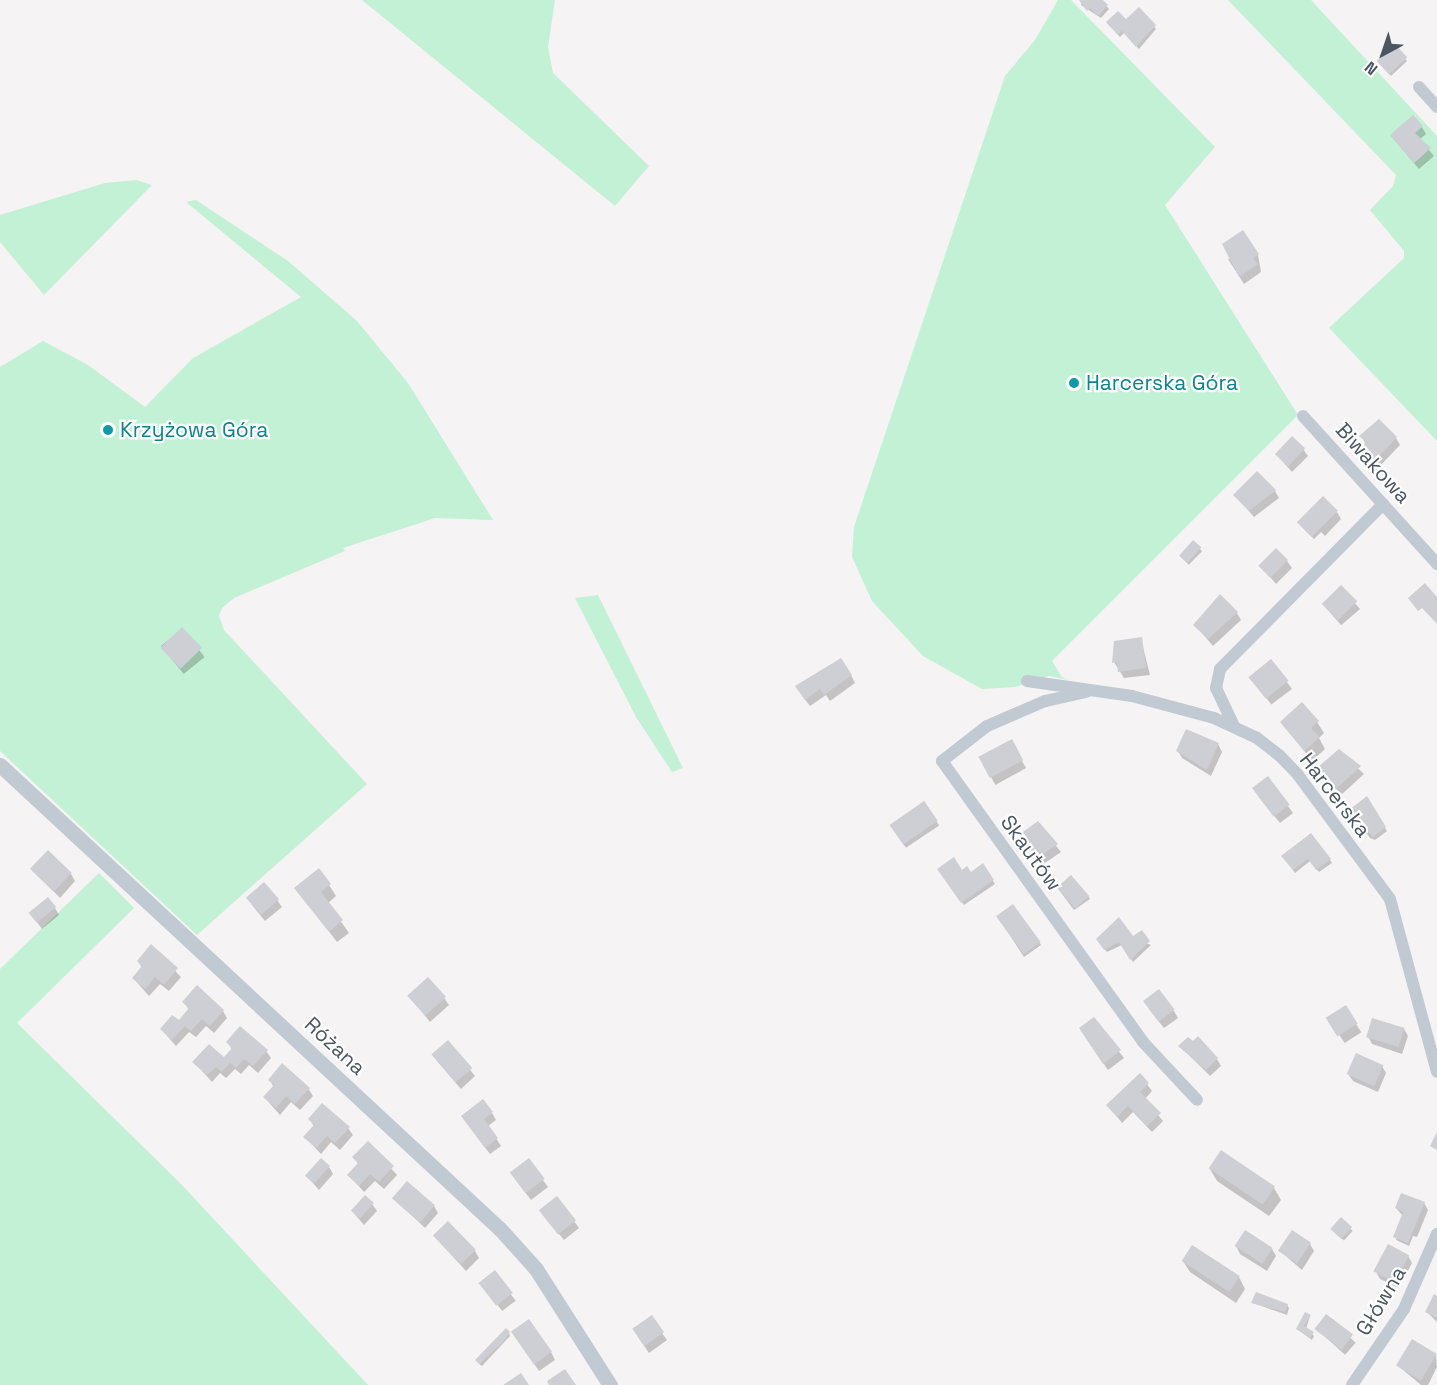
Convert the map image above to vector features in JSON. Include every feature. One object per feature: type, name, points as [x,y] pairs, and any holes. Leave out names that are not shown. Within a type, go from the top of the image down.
[{"type":"street","points":[[1419,87],[1437,107]]},
{"type":"street","name":"Biwakowa","points":[[1303,416],[1437,564]]},
{"type":"street","points":[[1234,726],[1216,688],[1220,669],[1383,504]]},
{"type":"street","name":"Harcerska","points":[[1027,681],[1132,696],[1234,726],[1264,744],[1298,775],[1390,899],[1437,1072]]},
{"type":"street","name":"Skautów","points":[[1096,690],[1045,701],[987,726],[942,761],[1143,1042],[1197,1100]]},
{"type":"street","name":"Różana","points":[[0,765],[500,1229],[536,1269],[610,1385]]},
{"type":"street","name":"Główna","points":[[1352,1385],[1404,1309],[1437,1234]]},
{"type":"green space","points":[[362,0],[555,0],[548,47],[553,73],[649,166],[615,206]]},
{"type":"green space","points":[[1058,0],[1071,0],[1215,147],[1165,205],[1298,415],[1052,661],[1062,677],[1069,680],[1049,676],[1015,687],[982,689],[923,656],[872,601],[852,557],[854,527],[1005,76],[1035,40]]},
{"type":"green space","points":[[1228,0],[1311,0],[1437,136],[1437,441],[1329,328],[1404,258],[1404,251],[1370,210],[1393,186],[1396,175]]},
{"type":"green space","points":[[136,180],[152,185],[44,295],[0,242],[0,215],[105,183]]},
{"type":"green space","points":[[196,200],[288,261],[357,321],[408,383],[493,520],[435,518],[343,548],[345,551],[234,598],[222,608],[219,616],[224,630],[367,784],[197,935],[0,751],[0,367],[43,341],[88,365],[145,407],[193,358],[301,297],[186,202]]},
{"type":"green space","points":[[598,595],[683,768],[672,772],[636,717],[575,598]]},
{"type":"green space","points":[[99,873],[134,908],[17,1023],[181,1184],[368,1385],[0,1385],[0,969]]},
{"type":"building","points":[[1079,0],[1103,0],[1108,5],[1098,16],[1090,8],[1087,11]]},
{"type":"building","points":[[1139,7],[1156,25],[1136,47],[1122,31],[1118,35],[1106,22],[1118,11],[1126,19]]},
{"type":"building","points":[[1395,44],[1407,57],[1389,74],[1377,61]]},
{"type":"building","points":[[1413,115],[1423,126],[1415,133],[1431,148],[1414,163],[1390,135]]},
{"type":"building","points":[[1243,230],[1259,254],[1253,258],[1258,264],[1239,277],[1222,244]]},
{"type":"building","points":[[1379,419],[1397,437],[1371,465],[1357,452],[1366,442],[1359,436]]},
{"type":"building","points":[[1292,436],[1305,448],[1288,467],[1275,454]]},
{"type":"building","points":[[1257,471],[1276,490],[1249,511],[1233,495]]},
{"type":"building","points":[[1323,496],[1338,511],[1312,537],[1297,522]]},
{"type":"building","points":[[1193,540],[1201,547],[1188,563],[1179,556]]},
{"type":"building","points":[[1276,548],[1288,560],[1270,578],[1258,566]]},
{"type":"building","points":[[1425,583],[1437,597],[1437,624],[1422,608],[1418,611],[1408,598]]},
{"type":"building","points":[[1341,585],[1357,601],[1338,620],[1322,604]]},
{"type":"building","points":[[1220,594],[1238,612],[1208,639],[1193,625]]},
{"type":"building","points":[[182,627],[202,648],[181,669],[160,648]]},
{"type":"building","points":[[1142,637],[1146,668],[1118,672],[1117,662],[1112,663],[1114,641]]},
{"type":"building","points":[[841,658],[852,675],[824,695],[820,689],[805,700],[795,686]]},
{"type":"building","points":[[1271,659],[1289,681],[1266,699],[1248,677]]},
{"type":"building","points":[[1302,702],[1319,721],[1311,728],[1320,737],[1304,751],[1280,722]]},
{"type":"building","points":[[1186,729],[1219,743],[1207,770],[1176,751]]},
{"type":"building","points":[[1012,739],[1023,760],[990,778],[978,757]]},
{"type":"building","points":[[1339,749],[1361,766],[1336,789],[1318,767]]},
{"type":"building","points":[[1268,776],[1290,805],[1274,817],[1252,788]]},
{"type":"building","points":[[1367,796],[1386,827],[1373,837],[1349,810]]},
{"type":"building","points":[[924,801],[938,821],[903,845],[890,825]]},
{"type":"building","points":[[1038,821],[1058,844],[1037,858],[1020,834]]},
{"type":"building","points":[[1311,833],[1331,859],[1316,870],[1308,859],[1293,870],[1281,856]]},
{"type":"building","points":[[48,850],[72,873],[54,892],[30,869]]},
{"type":"building","points":[[954,857],[962,870],[967,866],[971,872],[983,863],[994,880],[961,903],[937,869]]},
{"type":"building","points":[[319,868],[331,884],[321,892],[343,920],[329,932],[294,888]]},
{"type":"building","points":[[1071,875],[1089,896],[1075,909],[1057,887]]},
{"type":"building","points":[[264,882],[279,899],[261,915],[246,898]]},
{"type":"building","points":[[48,897],[56,907],[37,923],[29,913]]},
{"type":"building","points":[[1013,904],[1041,942],[1024,954],[996,916]]},
{"type":"building","points":[[1119,917],[1133,936],[1142,930],[1150,941],[1130,960],[1119,942],[1104,950],[1096,939]]},
{"type":"building","points":[[151,944],[178,968],[164,985],[155,977],[145,989],[132,978],[142,966],[137,961]]},
{"type":"building","points":[[428,977],[446,997],[425,1016],[407,996]]},
{"type":"building","points":[[197,985],[224,1010],[210,1026],[202,1019],[191,1031],[185,1026],[172,1040],[160,1029],[172,1015],[179,1020],[189,1008],[182,1002]]},
{"type":"building","points":[[1159,989],[1175,1010],[1159,1022],[1143,1001]]},
{"type":"building","points":[[1346,1005],[1358,1024],[1337,1036],[1326,1018]]},
{"type":"building","points":[[1094,1017],[1121,1050],[1103,1064],[1079,1028]]},
{"type":"building","points":[[1372,1018],[1405,1028],[1399,1047],[1366,1037]]},
{"type":"building","points":[[240,1026],[268,1050],[253,1066],[244,1059],[236,1068],[230,1063],[222,1072],[216,1067],[207,1075],[192,1062],[209,1044],[224,1057],[232,1048],[226,1042]]},
{"type":"building","points":[[1198,1036],[1218,1058],[1206,1070],[1178,1046],[1188,1037],[1193,1041]]},
{"type":"building","points":[[448,1040],[472,1068],[456,1082],[431,1054]]},
{"type":"building","points":[[1356,1053],[1383,1065],[1374,1086],[1347,1074]]},
{"type":"building","points":[[282,1063],[310,1088],[295,1104],[286,1096],[276,1108],[263,1097],[274,1085],[268,1080]]},
{"type":"building","points":[[1140,1073],[1149,1083],[1140,1092],[1161,1113],[1147,1126],[1128,1106],[1117,1117],[1106,1105]]},
{"type":"building","points":[[483,1099],[493,1112],[484,1119],[498,1138],[485,1148],[461,1116]]},
{"type":"building","points":[[322,1103],[350,1127],[335,1143],[327,1136],[316,1148],[303,1137],[314,1125],[308,1119]]},
{"type":"building","points":[[1437,1132],[1437,1150],[1430,1146]]},
{"type":"building","points":[[368,1141],[394,1166],[379,1182],[370,1174],[359,1186],[347,1175],[358,1163],[352,1157]]},
{"type":"building","points":[[1221,1150],[1275,1186],[1263,1205],[1209,1168]]},
{"type":"building","points":[[321,1158],[330,1166],[314,1184],[305,1176]]},
{"type":"building","points":[[529,1158],[545,1179],[525,1193],[510,1172]]},
{"type":"building","points":[[407,1181],[435,1205],[420,1223],[392,1198]]},
{"type":"building","points":[[1401,1193],[1425,1202],[1408,1243],[1393,1237],[1403,1212],[1395,1208]]},
{"type":"building","points":[[365,1195],[374,1203],[360,1219],[351,1211]]},
{"type":"building","points":[[557,1196],[576,1220],[558,1235],[539,1210]]},
{"type":"building","points":[[1341,1217],[1352,1227],[1341,1239],[1330,1229]]},
{"type":"building","points":[[448,1221],[476,1250],[461,1264],[433,1236]]},
{"type":"building","points":[[1245,1230],[1273,1248],[1262,1264],[1235,1246]]},
{"type":"building","points":[[1292,1230],[1311,1243],[1297,1264],[1278,1251]]},
{"type":"building","points":[[1388,1244],[1409,1255],[1395,1283],[1373,1271]]},
{"type":"building","points":[[1192,1245],[1240,1276],[1229,1292],[1182,1261]]},
{"type":"building","points":[[495,1270],[513,1293],[496,1306],[478,1283]]},
{"type":"building","points":[[1256,1292],[1288,1304],[1285,1312],[1251,1303]]},
{"type":"building","points":[[1434,1294],[1437,1296],[1437,1318],[1425,1312]]},
{"type":"building","points":[[1305,1312],[1311,1315],[1304,1326],[1314,1332],[1310,1338],[1296,1329]]},
{"type":"building","points":[[1326,1314],[1353,1334],[1342,1350],[1315,1329]]},
{"type":"building","points":[[652,1315],[664,1332],[644,1346],[632,1329]]},
{"type":"building","points":[[529,1319],[552,1352],[534,1364],[511,1332]]},
{"type":"building","points":[[506,1328],[510,1332],[503,1342],[479,1364],[475,1360]]},
{"type":"building","points":[[1412,1339],[1437,1354],[1421,1381],[1396,1366]]},
{"type":"building","points":[[565,1369],[576,1385],[549,1385],[547,1381]]},
{"type":"building","points":[[521,1373],[529,1385],[503,1385]]},
{"type":"place","name":"Harcerska Góra","points":[[1074,383]]},
{"type":"place","name":"Krzyżowa Góra","points":[[108,430]]}]
